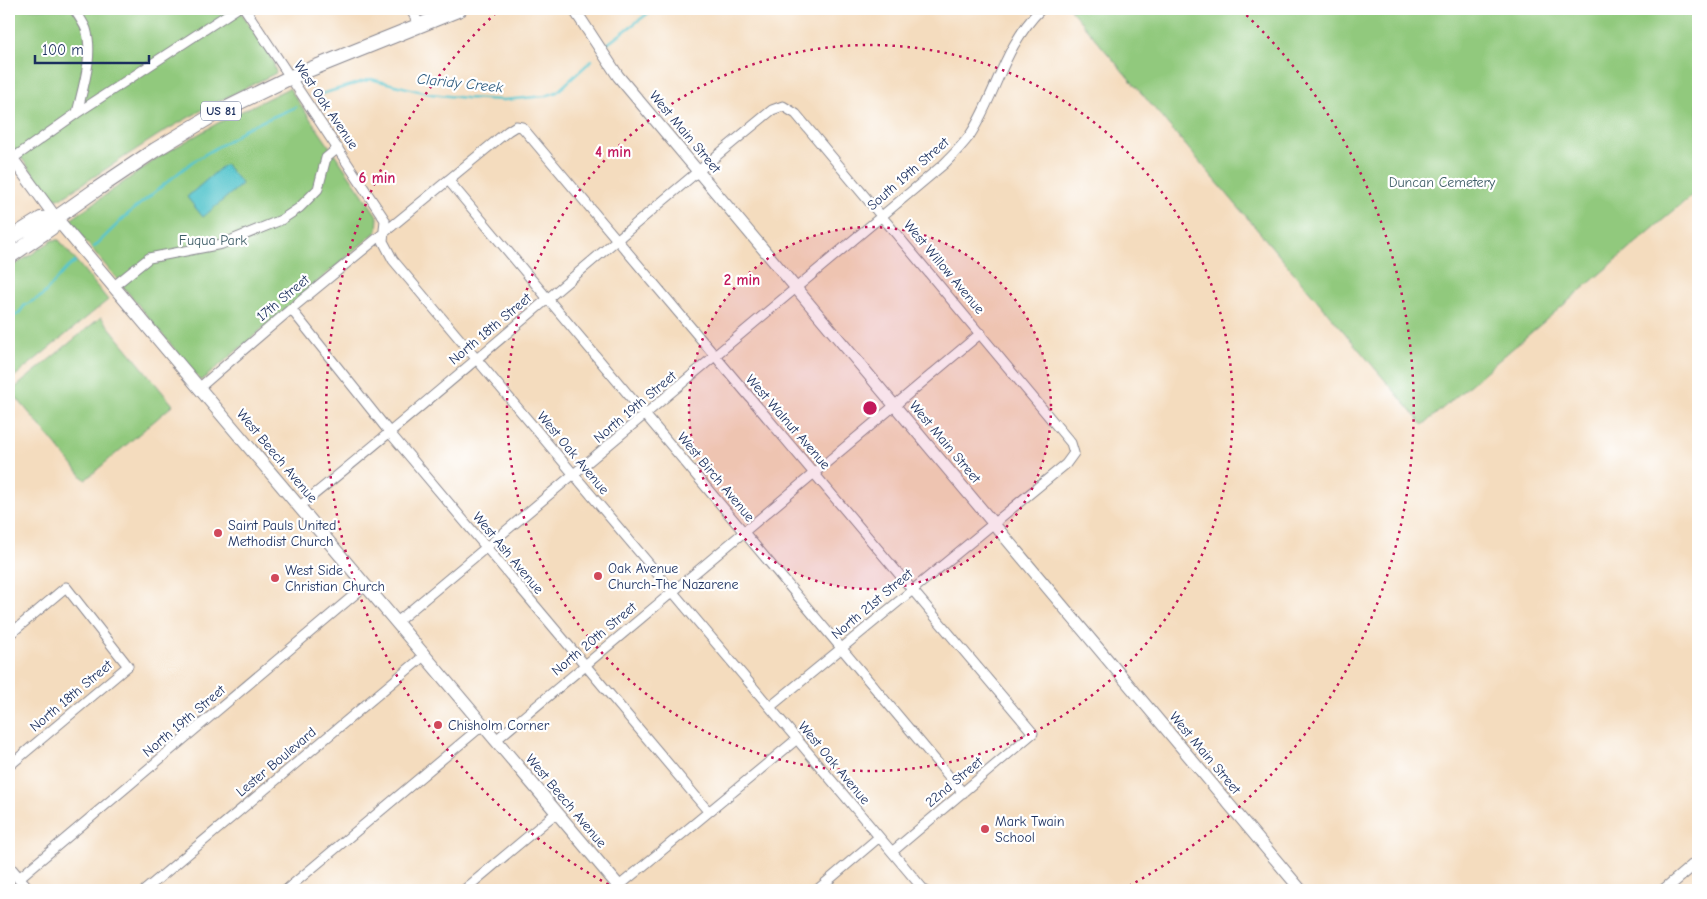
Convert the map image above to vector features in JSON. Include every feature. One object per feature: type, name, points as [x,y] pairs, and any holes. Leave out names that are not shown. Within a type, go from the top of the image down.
[{"type":"main road","name":"US 81","points":[[9,257],[181,134],[215,114],[291,78],[460,9]]},
{"type":"main road","name":"US 81","points":[[9,239],[41,219],[54,223]]},
{"type":"main road","name":"West Beech Avenue","points":[[54,223],[114,286],[620,888]]},
{"type":"street","points":[[74,9],[85,28],[88,45],[86,73],[77,113]]},
{"type":"street","points":[[10,160],[77,113],[236,9]]},
{"type":"street","name":"West Oak Avenue","points":[[245,9],[385,220],[386,230],[383,241],[393,260],[878,838],[924,890]]},
{"type":"street","points":[[410,9],[421,26]]},
{"type":"street","name":"West Main Street","points":[[574,9],[618,76],[1301,890]]},
{"type":"street","name":"South 19th Street","points":[[796,287],[960,148],[980,115],[1012,47],[1028,22],[1041,9]]},
{"type":"street","name":"North 18th Street","points":[[300,506],[390,433],[698,171],[772,110],[783,106]]},
{"type":"street","name":"West Willow Avenue","points":[[783,106],[796,114],[981,333],[1071,443],[1074,454]]},
{"type":"street","name":"17th Street","points":[[198,388],[386,230],[508,131],[516,126],[522,127]]},
{"type":"street","name":"West Walnut Avenue","points":[[522,127],[1033,733]]},
{"type":"street","points":[[114,286],[149,258],[222,244],[281,220],[299,208],[318,189],[326,158],[338,148]]},
{"type":"street","name":"West Beech Avenue","points":[[10,160],[54,223]]},
{"type":"street","name":"West Birch Avenue","points":[[448,180],[963,793]]},
{"type":"street","name":"North 19th Street","points":[[398,622],[574,476],[796,287]]},
{"type":"street","name":"West Ash Avenue","points":[[291,309],[390,433],[708,812]]},
{"type":"street","name":"North 20th Street","points":[[496,740],[894,404],[981,333]]},
{"type":"street","name":"North 21st Street","points":[[770,707],[992,522],[1066,464],[1074,454]]},
{"type":"street","name":"North 19th Street","points":[[18,878],[366,585]]},
{"type":"street","name":"North 18th Street","points":[[9,634],[66,587],[128,666],[9,766]]},
{"type":"street","name":"Lester Boulevard","points":[[145,890],[425,655]]},
{"type":"street","points":[[286,890],[483,725]]},
{"type":"street","name":"22nd Street","points":[[892,852],[1033,733]]},
{"type":"street","points":[[620,888],[796,739]]},
{"type":"street","points":[[464,890],[556,813]]},
{"type":"street","points":[[817,890],[878,838]]},
{"type":"street","points":[[1664,890],[1698,862]]},
{"type":"street","points":[[9,867],[29,890]]},
{"type":"green space","points":[[9,9],[239,9],[273,61],[276,73],[209,106],[163,132],[61,198],[52,198],[9,142]]},
{"type":"green space","name":"Duncan Cemetery","points":[[1070,9],[1698,9],[1698,190],[1423,425]]},
{"type":"green space","name":"Fuqua Park","points":[[289,88],[378,217],[377,231],[201,381],[69,221],[162,155],[218,123]]},
{"type":"green space","points":[[53,240],[59,240],[108,300],[9,381],[9,269]]},
{"type":"green space","points":[[101,317],[173,405],[85,480],[11,391]]},
{"type":"water","points":[[225,164],[242,184],[203,217],[187,197]]},
{"type":"waterway","name":"Claridy Creek","points":[[606,45],[654,9]]},
{"type":"waterway","name":"Claridy Creek","points":[[315,96],[371,79],[431,94],[466,98],[504,100],[545,96],[557,92],[592,60]]},
{"type":"waterway","name":"Claridy Creek","points":[[94,247],[129,213],[192,162],[236,136],[244,129],[296,107]]},
{"type":"waterway","name":"Claridy Creek","points":[[9,320],[19,313],[25,305],[42,296],[65,270],[75,262]]},
{"type":"place","name":"Saint Pauls United Methodist Church","points":[[218,533]]},
{"type":"place","name":"Oak Avenue Church-The Nazarene","points":[[598,576]]},
{"type":"place","name":"West Side Christian Church","points":[[275,578]]},
{"type":"place","name":"Chisholm Corner","points":[[438,725]]},
{"type":"place","name":"Mark Twain School","points":[[985,829]]}]
